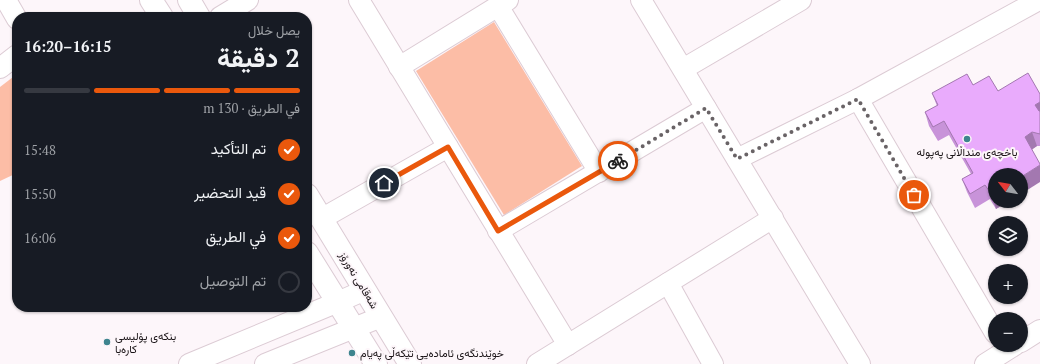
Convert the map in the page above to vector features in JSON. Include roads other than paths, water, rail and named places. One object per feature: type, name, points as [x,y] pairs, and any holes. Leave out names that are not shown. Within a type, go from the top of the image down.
[{"type":"main road","points":[[151,0],[159,12]]},
{"type":"main road","points":[[188,0],[196,12]]},
{"type":"main road","name":"شەقامی نەورۆز","points":[[312,203],[410,364]]},
{"type":"main road","points":[[312,261],[376,364]]},
{"type":"street","points":[[6,0],[13,12]]},
{"type":"street","points":[[228,12],[248,0]]},
{"type":"street","points":[[359,0],[568,345]]},
{"type":"street","points":[[641,0],[860,364]]},
{"type":"street","points":[[683,69],[801,0]]},
{"type":"street","points":[[737,159],[858,99],[1039,0]]},
{"type":"street","points":[[399,67],[503,3],[599,172]]},
{"type":"street","points":[[0,68],[12,59]]},
{"type":"street","points":[[858,99],[988,321]]},
{"type":"street","points":[[498,231],[706,108]]},
{"type":"street","points":[[321,218],[448,147]]},
{"type":"street","points":[[537,364],[772,218]]},
{"type":"street","points":[[668,283],[713,364]]},
{"type":"street","points":[[189,364],[365,290]]},
{"type":"street","points":[[265,364],[381,317]]},
{"type":"street","points":[[1028,337],[1040,330]]},
{"type":"street","points":[[985,364],[1002,352]]},
{"type":"place","name":"باخچەی منداڵانی پەپولە","points":[[967,139]]},
{"type":"place","name":"بنکەی پۆلیسی کارەبا","points":[[107,342]]},
{"type":"place","name":"خوێندنگەی ئامادەیی تێکەڵی پەیام","points":[[352,353]]}]
